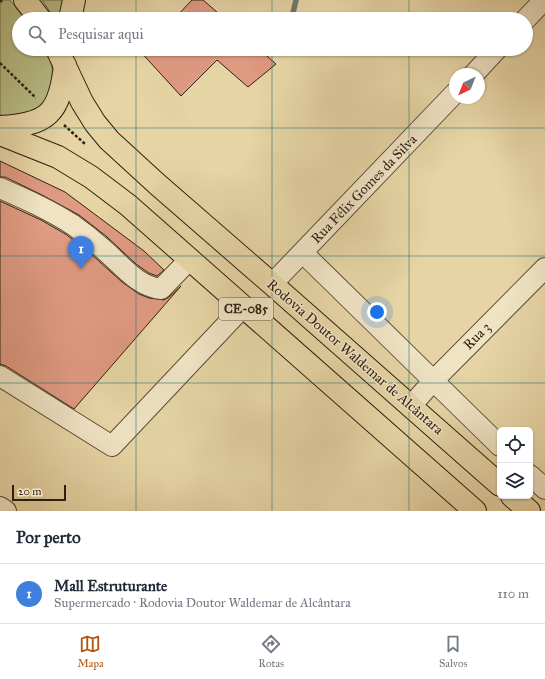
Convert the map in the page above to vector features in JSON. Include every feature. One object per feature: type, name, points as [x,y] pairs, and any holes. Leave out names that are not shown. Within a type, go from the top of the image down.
[{"type":"main road","points":[[25,0],[34,12]]},
{"type":"main road","points":[[71,12],[74,0]]},
{"type":"main road","points":[[0,127],[32,124],[43,119],[50,112],[61,93],[63,56]]},
{"type":"main road","name":"Rodovia Doutor Waldemar de Alcântara","points":[[64,56],[86,107],[95,123],[109,140],[157,184],[497,482]]},
{"type":"main road","name":"CE-085","points":[[0,134],[58,157],[91,177],[128,205],[476,511]]},
{"type":"main road","points":[[515,499],[529,511]]},
{"type":"street","points":[[533,12],[544,0]]},
{"type":"street","points":[[480,68],[491,56]]},
{"type":"street","name":"Rua Félix Gomes da Silva","points":[[272,284],[304,253],[449,100]]},
{"type":"street","points":[[0,188],[33,203],[74,226],[103,248],[131,275],[153,288],[161,289],[190,259]]},
{"type":"street","points":[[304,253],[497,443]]},
{"type":"street","name":"Rua 3","points":[[411,406],[433,381],[545,268]]},
{"type":"street","points":[[0,376],[112,446],[243,306]]},
{"type":"street","points":[[533,478],[545,489]]},
{"type":"street","points":[[0,507],[6,511]]},
{"type":"green space","points":[[0,0],[10,0],[19,12],[12,12],[12,56],[48,56],[52,68],[52,79],[51,89],[47,97],[42,104],[35,109],[28,113],[19,115],[0,115]]},
{"type":"green space","points":[[42,0],[63,0],[60,12],[50,12]]},
{"type":"building","points":[[192,0],[203,0],[217,12],[181,12]]},
{"type":"building","points":[[144,56],[267,56],[276,64],[248,87],[217,60],[181,96]]},
{"type":"building","points":[[0,161],[65,192],[144,251],[164,270],[157,276],[149,273],[136,264],[106,236],[79,215],[5,177],[0,177]]},
{"type":"building","points":[[0,201],[41,220],[67,235],[122,282],[139,294],[149,298],[164,300],[181,286],[74,409],[6,366],[0,364]]},
{"type":"waterway","points":[[293,12],[296,0]]},
{"type":"place","name":"Mall Estruturante","points":[[81,269]]}]
